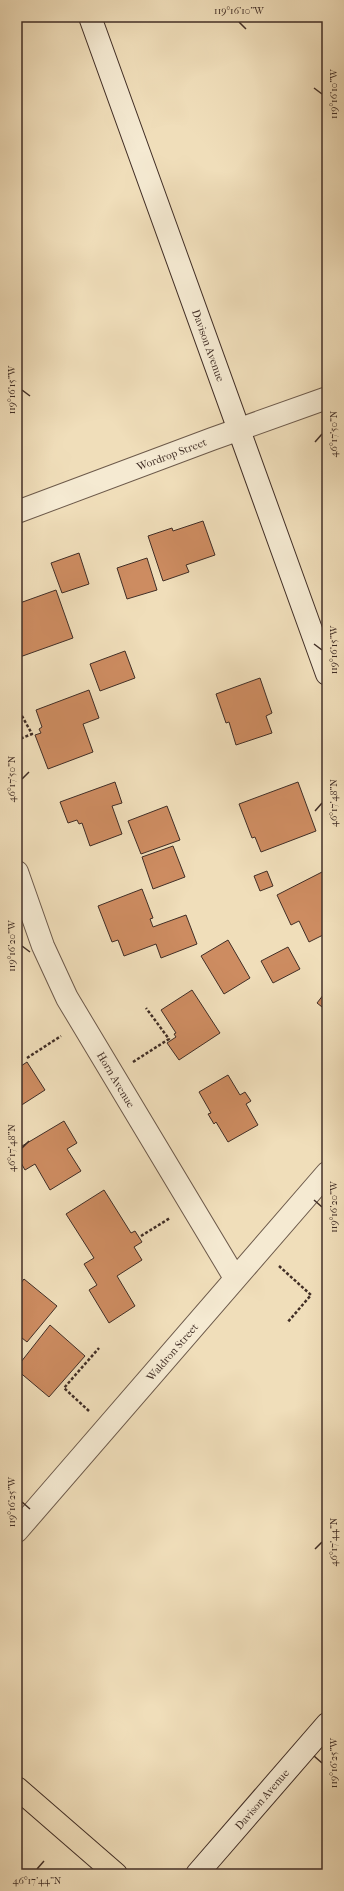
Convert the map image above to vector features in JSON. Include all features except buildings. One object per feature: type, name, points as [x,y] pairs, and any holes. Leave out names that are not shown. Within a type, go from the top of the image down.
[{"type":"main road","points":[[17,1788],[116,1874]]},
{"type":"street","name":"Davison Avenue","points":[[90,17],[327,674]]},
{"type":"street","name":"Wordrop Street","points":[[17,512],[238,429],[327,398]]},
{"type":"street","name":"Horn Avenue","points":[[17,872],[43,946],[66,998],[235,1278]]},
{"type":"street","name":"Waldron Street","points":[[17,1532],[327,1173]]},
{"type":"street","name":"Davison Avenue","points":[[197,1874],[327,1724]]},
{"type":"path","points":[[17,708],[32,734],[17,740]]},
{"type":"path","points":[[131,1063],[169,1039],[146,1008]]},
{"type":"path","points":[[27,1058],[61,1036]]},
{"type":"path","points":[[141,1236],[173,1217]]},
{"type":"path","points":[[279,1266],[310,1295],[287,1323]]},
{"type":"path","points":[[91,1413],[64,1388],[99,1348]]}]
